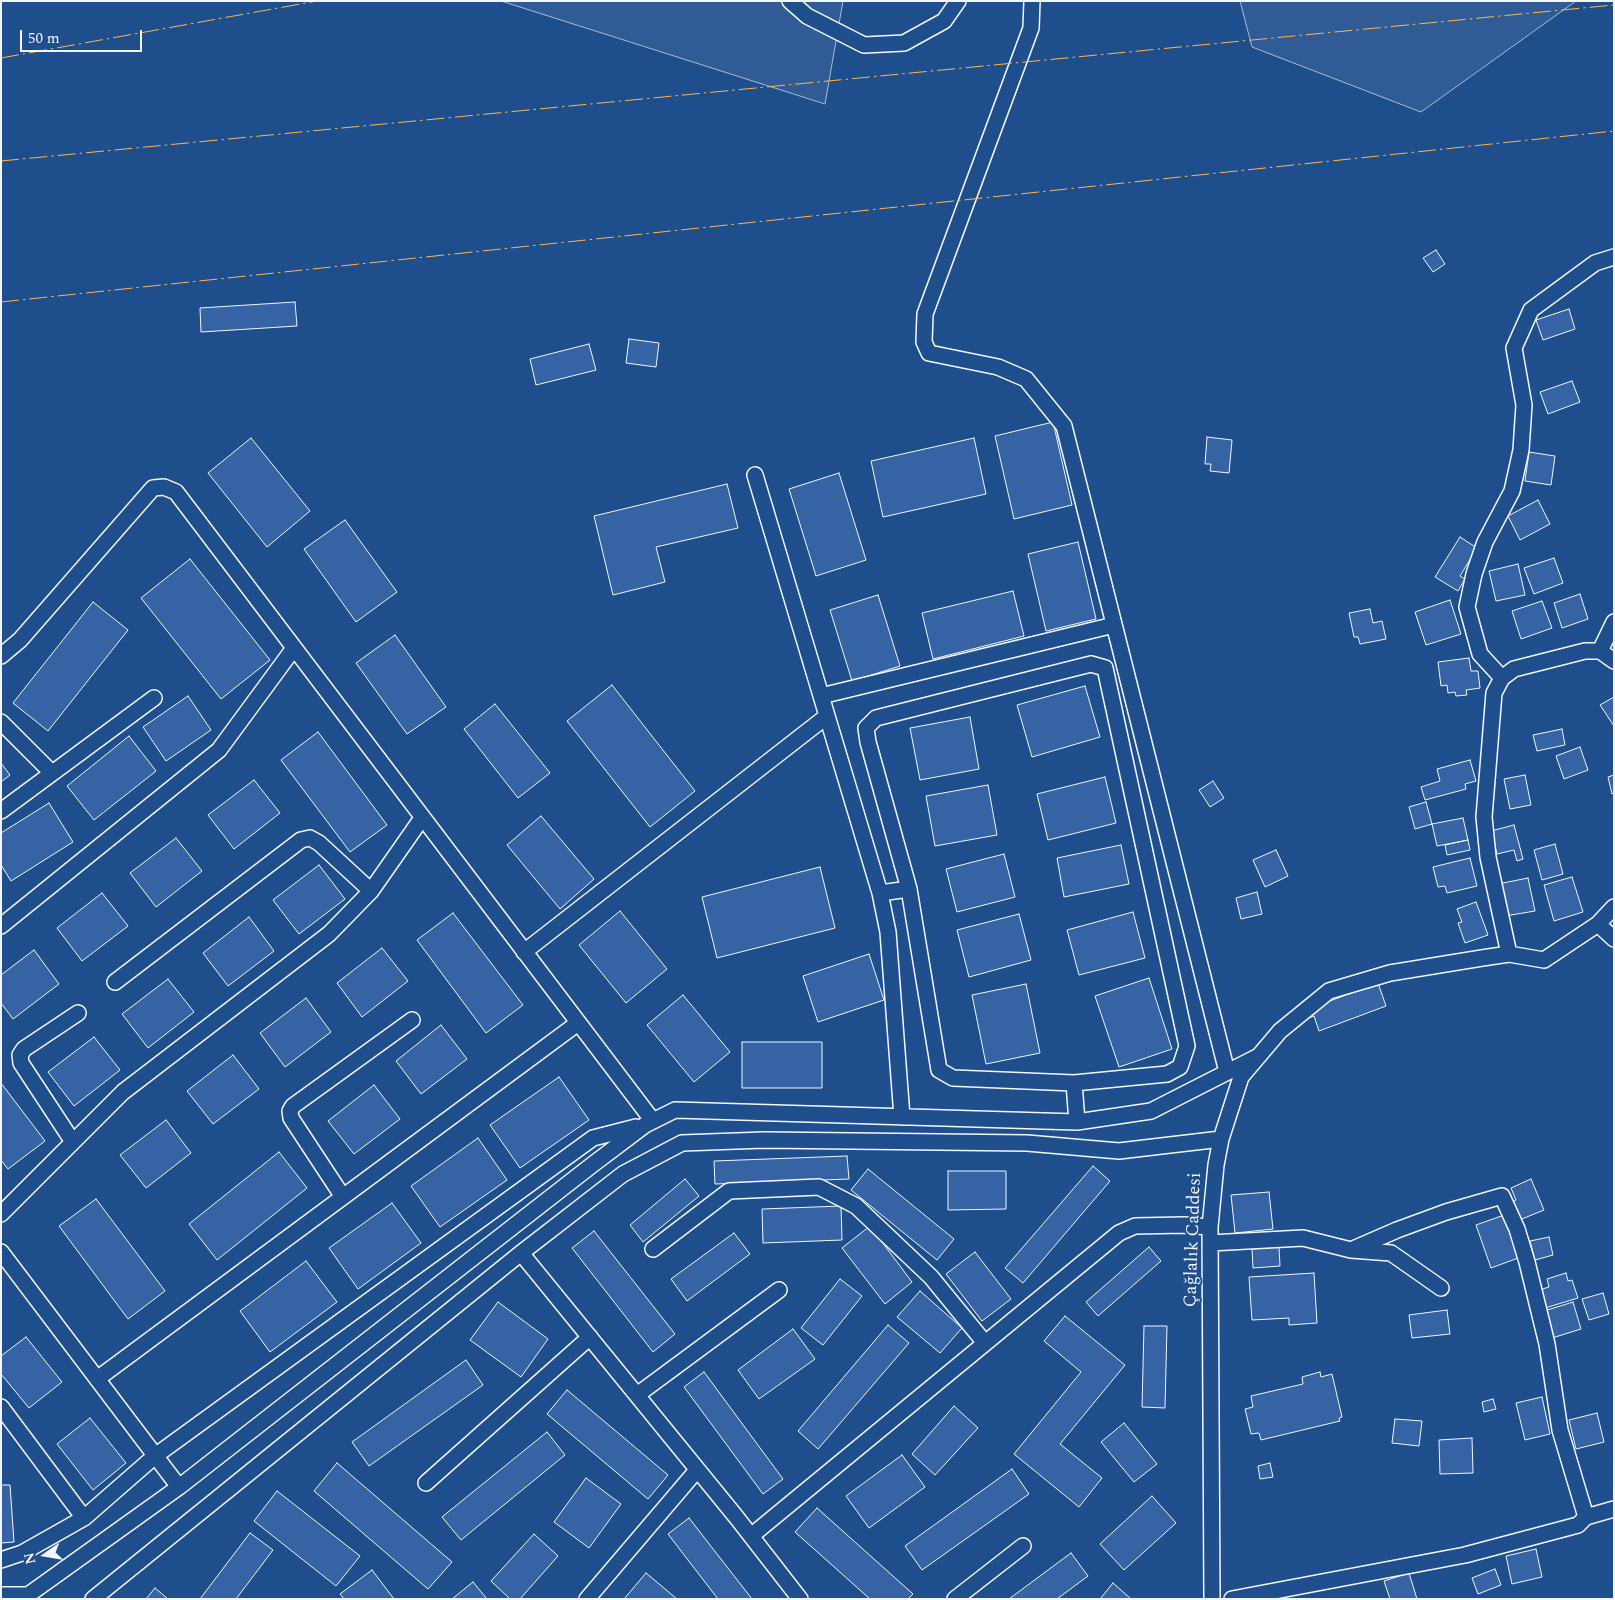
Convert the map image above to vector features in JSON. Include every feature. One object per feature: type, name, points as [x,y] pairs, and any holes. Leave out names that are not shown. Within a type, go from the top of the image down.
[{"type":"street","points":[[790,1],[807,16],[864,44],[904,42],[944,21],[958,1]]},
{"type":"street","points":[[1032,1],[1031,28],[925,314],[924,342],[929,353],[998,367],[1026,379],[1064,426],[1227,1072]]},
{"type":"street","points":[[1502,678],[1480,654],[1467,607],[1474,574],[1485,542],[1512,492],[1521,450],[1524,405],[1514,348],[1531,310],[1594,263],[1614,257]]},
{"type":"street","points":[[755,475],[880,893],[888,932],[902,1117]]},
{"type":"street","points":[[1,656],[20,640],[153,488],[164,487],[176,492],[578,1023],[649,1123]]},
{"type":"street","points":[[1600,651],[1614,622]]},
{"type":"street","points":[[821,696],[1114,626]]},
{"type":"street","points":[[1,926],[219,750],[294,648]]},
{"type":"street","points":[[1509,954],[1488,857],[1484,817],[1494,693],[1502,678],[1514,670],[1585,651],[1600,651],[1614,661]]},
{"type":"street","points":[[1091,664],[1105,668],[1187,1046],[1180,1067],[1167,1074],[1074,1083],[952,1078],[939,1070],[909,889],[868,742],[866,728],[876,718],[1091,664]]},
{"type":"street","points":[[1,811],[154,698]]},
{"type":"street","points":[[524,952],[827,716]]},
{"type":"street","points":[[1,722],[52,773]]},
{"type":"street","points":[[1,1214],[123,1092],[329,934],[371,891],[422,818]]},
{"type":"street","points":[[115,982],[301,840],[310,838],[320,843],[371,891]]},
{"type":"street","points":[[880,893],[909,889]]},
{"type":"street","name":"Çağlalık Caddesi","points":[[1212,1599],[1210,1227],[1216,1165],[1221,1139],[1241,1077],[1280,1031],[1329,991],[1390,973],[1509,954],[1544,960],[1598,924],[1614,907]]},
{"type":"street","points":[[1598,924],[1614,939]]},
{"type":"street","points":[[73,1142],[21,1063],[20,1055],[24,1049],[78,1013]]},
{"type":"street","points":[[343,1197],[291,1118],[290,1111],[293,1106],[412,1020]]},
{"type":"street","points":[[97,1379],[578,1023]]},
{"type":"street","points":[[1,1595],[27,1598],[179,1487],[498,1238],[649,1123],[675,1110],[1076,1122],[1151,1111],[1259,1056]]},
{"type":"street","points":[[1074,1083],[1076,1122]]},
{"type":"street","points":[[1,1560],[22,1553],[84,1518],[155,1456],[593,1138],[649,1123]]},
{"type":"street","points":[[93,1599],[520,1253],[623,1174],[682,1143],[764,1140],[1027,1144],[1119,1152],[1221,1139]]},
{"type":"street","points":[[653,1249],[729,1191],[819,1187],[856,1206],[931,1277],[985,1343]]},
{"type":"street","points":[[1351,1250],[1446,1212],[1502,1196],[1517,1228],[1527,1262],[1547,1344],[1560,1430],[1586,1517]]},
{"type":"street","points":[[751,1536],[1119,1233],[1135,1226],[1184,1225],[1210,1227]]},
{"type":"street","points":[[1210,1243],[1303,1238],[1351,1250],[1391,1253],[1441,1288]]},
{"type":"street","points":[[1,1252],[179,1487]]},
{"type":"street","points":[[520,1253],[698,1470],[800,1599]]},
{"type":"street","points":[[637,1395],[779,1290]]},
{"type":"street","points":[[426,1483],[590,1337]]},
{"type":"street","points":[[1,1408],[84,1518]]},
{"type":"street","points":[[587,1599],[698,1470]]},
{"type":"street","points":[[1232,1599],[1465,1555],[1578,1525],[1586,1517],[1614,1509]]},
{"type":"street","points":[[955,1599],[1023,1546]]},
{"type":"shaded area","points":[[501,1],[843,1],[825,104]]},
{"type":"shaded area","points":[[1240,1],[1576,1],[1421,112],[1252,47]]},
{"type":"building","points":[[1436,250],[1445,264],[1433,272],[1423,258]]},
{"type":"building","points":[[295,302],[297,326],[201,332],[200,308]]},
{"type":"building","points":[[1569,309],[1575,329],[1543,340],[1536,320]]},
{"type":"building","points":[[629,339],[659,343],[656,367],[626,363]]},
{"type":"building","points":[[589,344],[596,370],[536,385],[530,359]]},
{"type":"building","points":[[1572,381],[1580,402],[1548,414],[1540,392]]},
{"type":"building","points":[[1053,422],[1072,505],[1014,519],[995,436]]},
{"type":"building","points":[[1207,437],[1232,440],[1229,473],[1210,471],[1211,464],[1205,464]]},
{"type":"building","points":[[251,438],[310,511],[267,547],[208,473]]},
{"type":"building","points":[[974,438],[986,494],[883,517],[871,461]]},
{"type":"building","points":[[1529,452],[1555,456],[1551,485],[1525,481]]},
{"type":"building","points":[[839,473],[866,560],[816,576],[789,489]]},
{"type":"building","points":[[727,484],[738,528],[656,547],[665,582],[613,595],[594,516]]},
{"type":"building","points":[[1538,500],[1550,524],[1520,540],[1508,516]]},
{"type":"building","points":[[345,520],[397,592],[356,622],[304,549]]},
{"type":"building","points":[[1460,537],[1477,548],[1460,576],[1465,579],[1458,591],[1435,577]]},
{"type":"building","points":[[1078,542],[1096,619],[1046,631],[1028,554]]},
{"type":"building","points":[[1554,558],[1563,583],[1534,594],[1524,568]]},
{"type":"building","points":[[190,559],[270,660],[221,699],[141,598]]},
{"type":"building","points":[[1518,564],[1525,595],[1496,601],[1489,571]]},
{"type":"building","points":[[1013,591],[1024,636],[933,659],[922,613]]},
{"type":"building","points":[[1580,594],[1588,619],[1562,628],[1554,603]]},
{"type":"building","points":[[878,595],[900,666],[852,681],[830,610]]},
{"type":"building","points":[[1450,600],[1461,634],[1426,645],[1415,612]]},
{"type":"building","points":[[1542,601],[1552,628],[1521,639],[1512,611]]},
{"type":"building","points":[[93,602],[128,630],[48,731],[13,703]]},
{"type":"building","points":[[1370,609],[1373,623],[1382,621],[1386,639],[1360,644],[1358,637],[1354,637],[1349,613]]},
{"type":"building","points":[[395,635],[446,707],[407,734],[356,663]]},
{"type":"building","points":[[1469,658],[1471,671],[1478,671],[1480,688],[1466,690],[1467,695],[1456,696],[1455,692],[1448,693],[1447,685],[1441,686],[1438,662]]},
{"type":"building","points":[[612,685],[695,791],[650,827],[567,721]]},
{"type":"building","points":[[1085,686],[1100,737],[1032,757],[1017,705]]},
{"type":"building","points":[[188,696],[211,730],[166,761],[143,727]]},
{"type":"building","points":[[1614,697],[1614,726],[1600,705]]},
{"type":"building","points":[[495,704],[550,773],[518,798],[464,729]]},
{"type":"building","points":[[970,717],[979,769],[920,780],[910,728]]},
{"type":"building","points":[[1562,729],[1565,745],[1537,751],[1533,735]]},
{"type":"building","points":[[318,732],[387,825],[350,852],[281,760]]},
{"type":"building","points":[[129,736],[156,771],[94,820],[67,786]]},
{"type":"building","points":[[1580,747],[1588,770],[1564,779],[1556,756]]},
{"type":"building","points":[[1470,760],[1476,781],[1465,784],[1466,789],[1425,800],[1421,787],[1440,781],[1437,769]]},
{"type":"building","points":[[1,763],[10,775],[1,782]]},
{"type":"building","points":[[1525,775],[1531,805],[1510,809],[1504,779]]},
{"type":"building","points":[[1614,775],[1614,793],[1612,794],[1608,777]]},
{"type":"building","points":[[1105,777],[1116,823],[1048,840],[1037,794]]},
{"type":"building","points":[[254,780],[280,813],[234,849],[208,815]]},
{"type":"building","points":[[1213,781],[1224,798],[1210,807],[1199,790]]},
{"type":"building","points":[[988,785],[997,835],[935,846],[926,796]]},
{"type":"building","points":[[1426,802],[1432,824],[1415,829],[1409,807]]},
{"type":"building","points":[[49,803],[73,842],[11,881],[1,865],[1,833]]},
{"type":"building","points":[[541,816],[594,879],[560,909],[507,845]]},
{"type":"building","points":[[1463,818],[1468,840],[1437,846],[1432,824]]},
{"type":"building","points":[[1514,825],[1523,859],[1517,861],[1514,850],[1497,854],[1491,831]]},
{"type":"building","points":[[176,838],[202,871],[156,907],[130,873]]},
{"type":"building","points":[[1468,840],[1470,850],[1447,855],[1445,845]]},
{"type":"building","points":[[1555,844],[1563,874],[1542,880],[1534,850]]},
{"type":"building","points":[[1121,845],[1129,884],[1064,897],[1057,858]]},
{"type":"building","points":[[1276,850],[1288,876],[1265,887],[1253,860]]},
{"type":"building","points":[[1004,854],[1015,897],[957,912],[946,869]]},
{"type":"building","points":[[1470,858],[1477,886],[1447,893],[1445,886],[1438,887],[1433,867]]},
{"type":"building","points":[[319,865],[345,899],[299,934],[273,900]]},
{"type":"building","points":[[820,867],[835,928],[717,958],[702,897]]},
{"type":"building","points":[[1572,877],[1583,912],[1554,921],[1544,885]]},
{"type":"building","points":[[1528,878],[1535,911],[1505,916],[1498,884]]},
{"type":"building","points":[[1257,892],[1262,914],[1241,919],[1236,898]]},
{"type":"building","points":[[102,893],[128,926],[82,961],[57,928]]},
{"type":"building","points":[[1476,902],[1488,935],[1465,943],[1458,923],[1462,922],[1457,909]]},
{"type":"building","points":[[620,911],[667,969],[626,1003],[579,945]]},
{"type":"building","points":[[1133,912],[1145,958],[1079,975],[1067,930]]},
{"type":"building","points":[[453,913],[523,1005],[486,1033],[417,940]]},
{"type":"building","points":[[1019,914],[1031,960],[969,977],[957,930]]},
{"type":"building","points":[[249,917],[274,951],[228,986],[203,953]]},
{"type":"building","points":[[382,948],[408,981],[362,1017],[337,983]]},
{"type":"building","points":[[34,950],[59,984],[13,1019],[1,1003],[1,975]]},
{"type":"building","points":[[869,954],[884,1000],[818,1022],[803,976]]},
{"type":"building","points":[[1149,978],[1172,1049],[1119,1067],[1095,996]]},
{"type":"building","points":[[168,979],[194,1012],[148,1048],[122,1014]]},
{"type":"building","points":[[1378,983],[1386,1006],[1319,1031],[1314,1016],[1309,1018],[1306,1010]]},
{"type":"building","points":[[1026,984],[1040,1053],[986,1064],[972,995]]},
{"type":"building","points":[[683,995],[730,1052],[694,1082],[647,1025]]},
{"type":"building","points":[[306,998],[331,1032],[285,1067],[260,1033]]},
{"type":"building","points":[[441,1025],[467,1059],[421,1094],[396,1061]]},
{"type":"building","points":[[94,1037],[120,1070],[74,1106],[48,1072]]},
{"type":"building","points":[[742,1042],[822,1042],[822,1088],[742,1088]]},
{"type":"building","points":[[233,1055],[259,1089],[213,1124],[187,1091]]},
{"type":"building","points":[[559,1077],[589,1120],[520,1168],[490,1125]]},
{"type":"building","points":[[1,1083],[45,1141],[8,1169],[1,1160]]},
{"type":"building","points":[[374,1085],[400,1119],[354,1154],[328,1121]]},
{"type":"building","points":[[166,1120],[191,1153],[146,1188],[120,1155]]},
{"type":"building","points":[[478,1138],[507,1180],[440,1227],[411,1186]]},
{"type":"building","points":[[279,1152],[307,1188],[217,1260],[189,1224]]},
{"type":"building","points":[[847,1156],[849,1179],[715,1184],[714,1161]]},
{"type":"building","points":[[1093,1166],[1110,1181],[1023,1283],[1005,1268]]},
{"type":"building","points":[[868,1169],[954,1239],[937,1260],[851,1190]]},
{"type":"building","points":[[948,1171],[1006,1171],[1006,1209],[948,1210]]},
{"type":"building","points":[[685,1179],[699,1196],[643,1242],[630,1225]]},
{"type":"building","points":[[1531,1179],[1544,1210],[1517,1221],[1510,1203],[1516,1200],[1511,1188]]},
{"type":"building","points":[[1269,1192],[1273,1229],[1235,1233],[1231,1195]]},
{"type":"building","points":[[96,1199],[165,1291],[128,1319],[59,1226]]},
{"type":"building","points":[[392,1203],[421,1243],[358,1289],[329,1248]]},
{"type":"building","points":[[841,1206],[842,1240],[763,1243],[762,1209]]},
{"type":"building","points":[[1507,1214],[1521,1257],[1491,1268],[1476,1225]]},
{"type":"building","points":[[870,1226],[912,1282],[885,1304],[842,1248]]},
{"type":"building","points":[[594,1231],[675,1334],[653,1352],[572,1248]]},
{"type":"building","points":[[734,1233],[750,1254],[687,1301],[671,1279]]},
{"type":"building","points":[[1549,1237],[1553,1255],[1535,1260],[1530,1241]]},
{"type":"building","points":[[1149,1247],[1161,1261],[1098,1316],[1086,1302]]},
{"type":"building","points":[[1279,1247],[1280,1266],[1253,1268],[1252,1249]]},
{"type":"building","points":[[975,1252],[1011,1299],[982,1321],[946,1274]]},
{"type":"building","points":[[306,1261],[337,1302],[270,1352],[240,1311]]},
{"type":"building","points":[[1314,1273],[1317,1323],[1289,1325],[1289,1318],[1252,1320],[1249,1277]]},
{"type":"building","points":[[1566,1273],[1568,1281],[1572,1280],[1578,1298],[1545,1308],[1539,1290],[1549,1287],[1547,1279]]},
{"type":"building","points":[[840,1279],[862,1296],[823,1345],[801,1328]]},
{"type":"building","points":[[920,1291],[962,1328],[940,1353],[897,1317]]},
{"type":"building","points":[[1603,1293],[1609,1314],[1589,1320],[1582,1299]]},
{"type":"building","points":[[498,1302],[548,1339],[521,1377],[470,1340]]},
{"type":"building","points":[[1573,1302],[1581,1329],[1552,1338],[1544,1311]]},
{"type":"building","points":[[1447,1310],[1450,1334],[1412,1338],[1409,1315]]},
{"type":"building","points":[[1065,1316],[1125,1365],[1060,1444],[1102,1478],[1079,1507],[1014,1454],[1081,1372],[1044,1341]]},
{"type":"building","points":[[888,1325],[909,1343],[818,1449],[798,1431]]},
{"type":"building","points":[[1144,1326],[1167,1326],[1165,1408],[1142,1407]]},
{"type":"building","points":[[793,1329],[815,1359],[759,1399],[738,1370]]},
{"type":"building","points":[[26,1337],[62,1382],[29,1408],[1,1374],[1,1356]]},
{"type":"building","points":[[466,1360],[483,1385],[369,1466],[352,1442]]},
{"type":"building","points":[[704,1372],[783,1479],[763,1494],[684,1387]]},
{"type":"building","points":[[1320,1372],[1321,1377],[1332,1374],[1342,1417],[1339,1418],[1340,1421],[1261,1440],[1259,1433],[1251,1434],[1245,1409],[1253,1407],[1251,1396],[1303,1384],[1302,1377]]},
{"type":"building","points":[[567,1390],[668,1475],[648,1499],[547,1414]]},
{"type":"building","points":[[1542,1397],[1550,1434],[1525,1440],[1516,1403]]},
{"type":"building","points":[[1493,1399],[1496,1409],[1484,1412],[1482,1402]]},
{"type":"building","points":[[954,1406],[978,1428],[935,1475],[912,1454]]},
{"type":"building","points":[[1597,1413],[1604,1442],[1576,1449],[1569,1420]]},
{"type":"building","points":[[90,1418],[126,1463],[93,1490],[57,1444]]},
{"type":"building","points":[[1395,1419],[1422,1421],[1419,1446],[1392,1443]]},
{"type":"building","points":[[1124,1423],[1157,1464],[1134,1482],[1101,1442]]},
{"type":"building","points":[[547,1432],[565,1455],[461,1540],[442,1517]]},
{"type":"building","points":[[1472,1438],[1473,1473],[1440,1474],[1439,1440]]},
{"type":"building","points":[[902,1455],[925,1487],[869,1528],[846,1496]]},
{"type":"building","points":[[337,1463],[452,1562],[428,1589],[314,1491]]},
{"type":"building","points":[[1270,1463],[1273,1477],[1260,1479],[1258,1466]]},
{"type":"building","points":[[1012,1469],[1029,1494],[922,1570],[905,1546]]},
{"type":"building","points":[[586,1478],[621,1504],[589,1548],[554,1522]]},
{"type":"building","points":[[1,1485],[10,1485],[14,1542],[1,1543]]},
{"type":"building","points":[[277,1491],[360,1556],[336,1586],[254,1521]]},
{"type":"building","points":[[1152,1496],[1176,1523],[1124,1570],[1100,1544]]},
{"type":"building","points":[[817,1508],[913,1594],[908,1599],[870,1599],[795,1532]]},
{"type":"building","points":[[689,1518],[752,1599],[718,1599],[668,1534]]},
{"type":"building","points":[[250,1533],[273,1550],[236,1599],[200,1599]]},
{"type":"building","points":[[534,1534],[558,1556],[520,1599],[510,1599],[491,1581]]},
{"type":"building","points":[[1536,1549],[1542,1577],[1512,1584],[1506,1556]]},
{"type":"building","points":[[1071,1553],[1088,1576],[1057,1599],[1009,1599]]},
{"type":"building","points":[[1495,1569],[1501,1585],[1478,1594],[1472,1578]]},
{"type":"building","points":[[372,1570],[394,1599],[344,1599],[340,1594]]},
{"type":"building","points":[[646,1573],[677,1599],[624,1599]]},
{"type":"building","points":[[1409,1573],[1417,1599],[1390,1599],[1384,1581]]},
{"type":"building","points":[[473,1582],[487,1599],[452,1599]]},
{"type":"building","points":[[1113,1583],[1131,1599],[1100,1599]]},
{"type":"building","points":[[155,1588],[168,1599],[146,1599]]},
{"type":"power","points":[[1,58],[317,1]]},
{"type":"power","points":[[1,161],[1614,5]]},
{"type":"power","points":[[1,302],[1614,131]]}]
